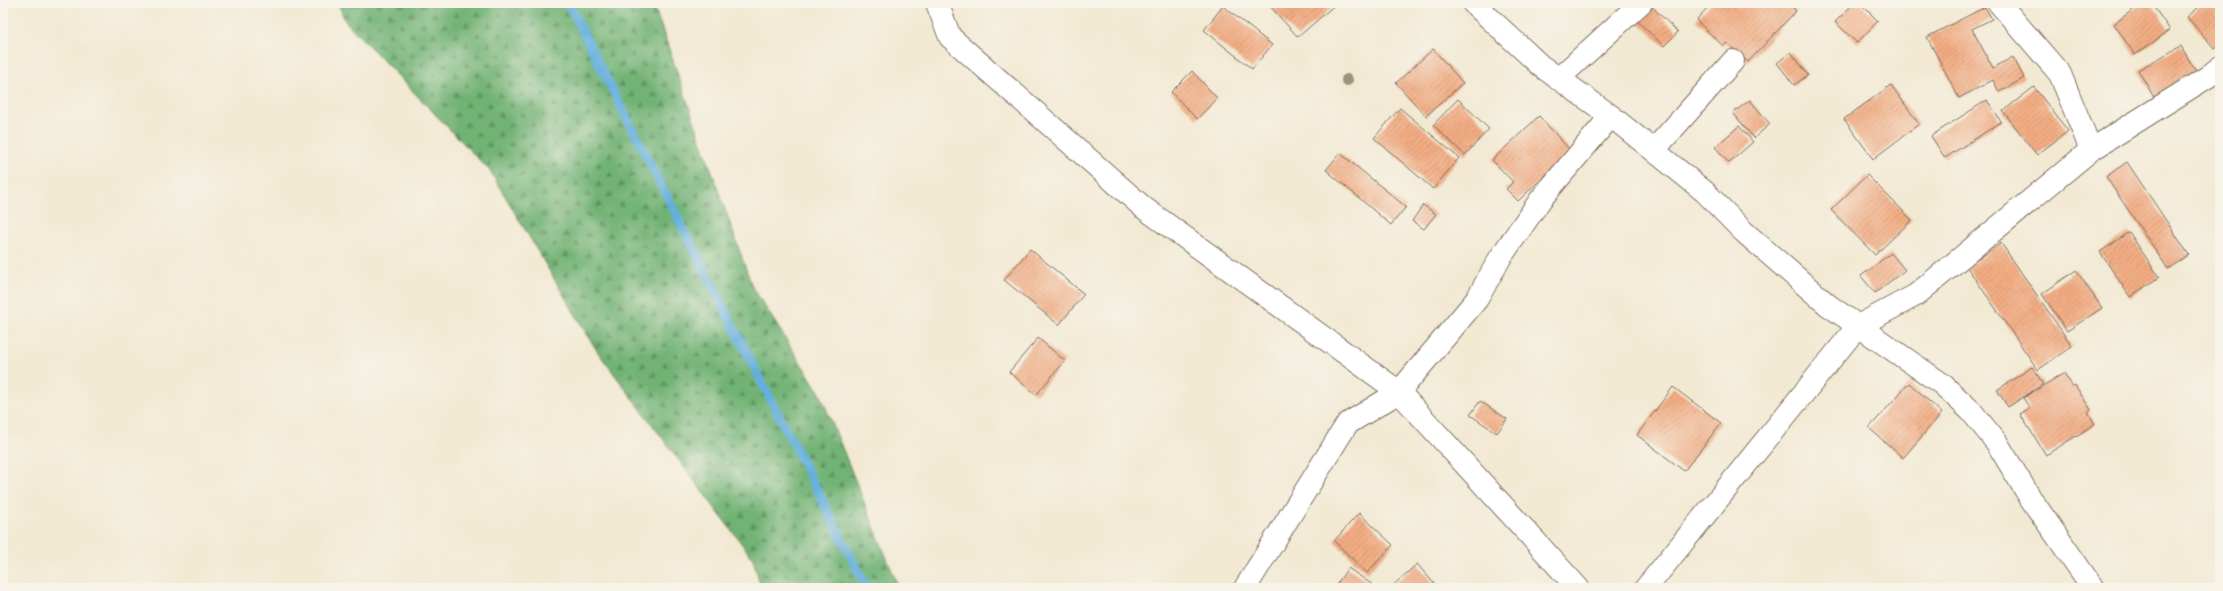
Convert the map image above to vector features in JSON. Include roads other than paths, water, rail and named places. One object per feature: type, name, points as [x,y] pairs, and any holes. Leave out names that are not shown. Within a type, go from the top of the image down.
[{"type":"street","points":[[937,3],[950,37],[1144,208],[1399,392],[1578,588]]},
{"type":"street","points":[[1473,3],[1541,66],[1611,116],[1705,192],[1743,231],[1828,304],[1942,384],[1971,411],[1997,443],[2031,499],[2093,588]]},
{"type":"street","points":[[1558,79],[1641,3]]},
{"type":"street","points":[[1999,3],[2060,74],[2091,150]]},
{"type":"street","points":[[1654,150],[1733,61]]},
{"type":"street","points":[[1646,588],[1858,326],[1916,295],[2091,150],[2209,76],[2220,67]]},
{"type":"street","points":[[1245,588],[1347,424],[1399,392],[1477,299],[1500,258],[1541,199],[1611,116]]},
{"type":"waterway","points":[[568,3],[867,588]]}]
